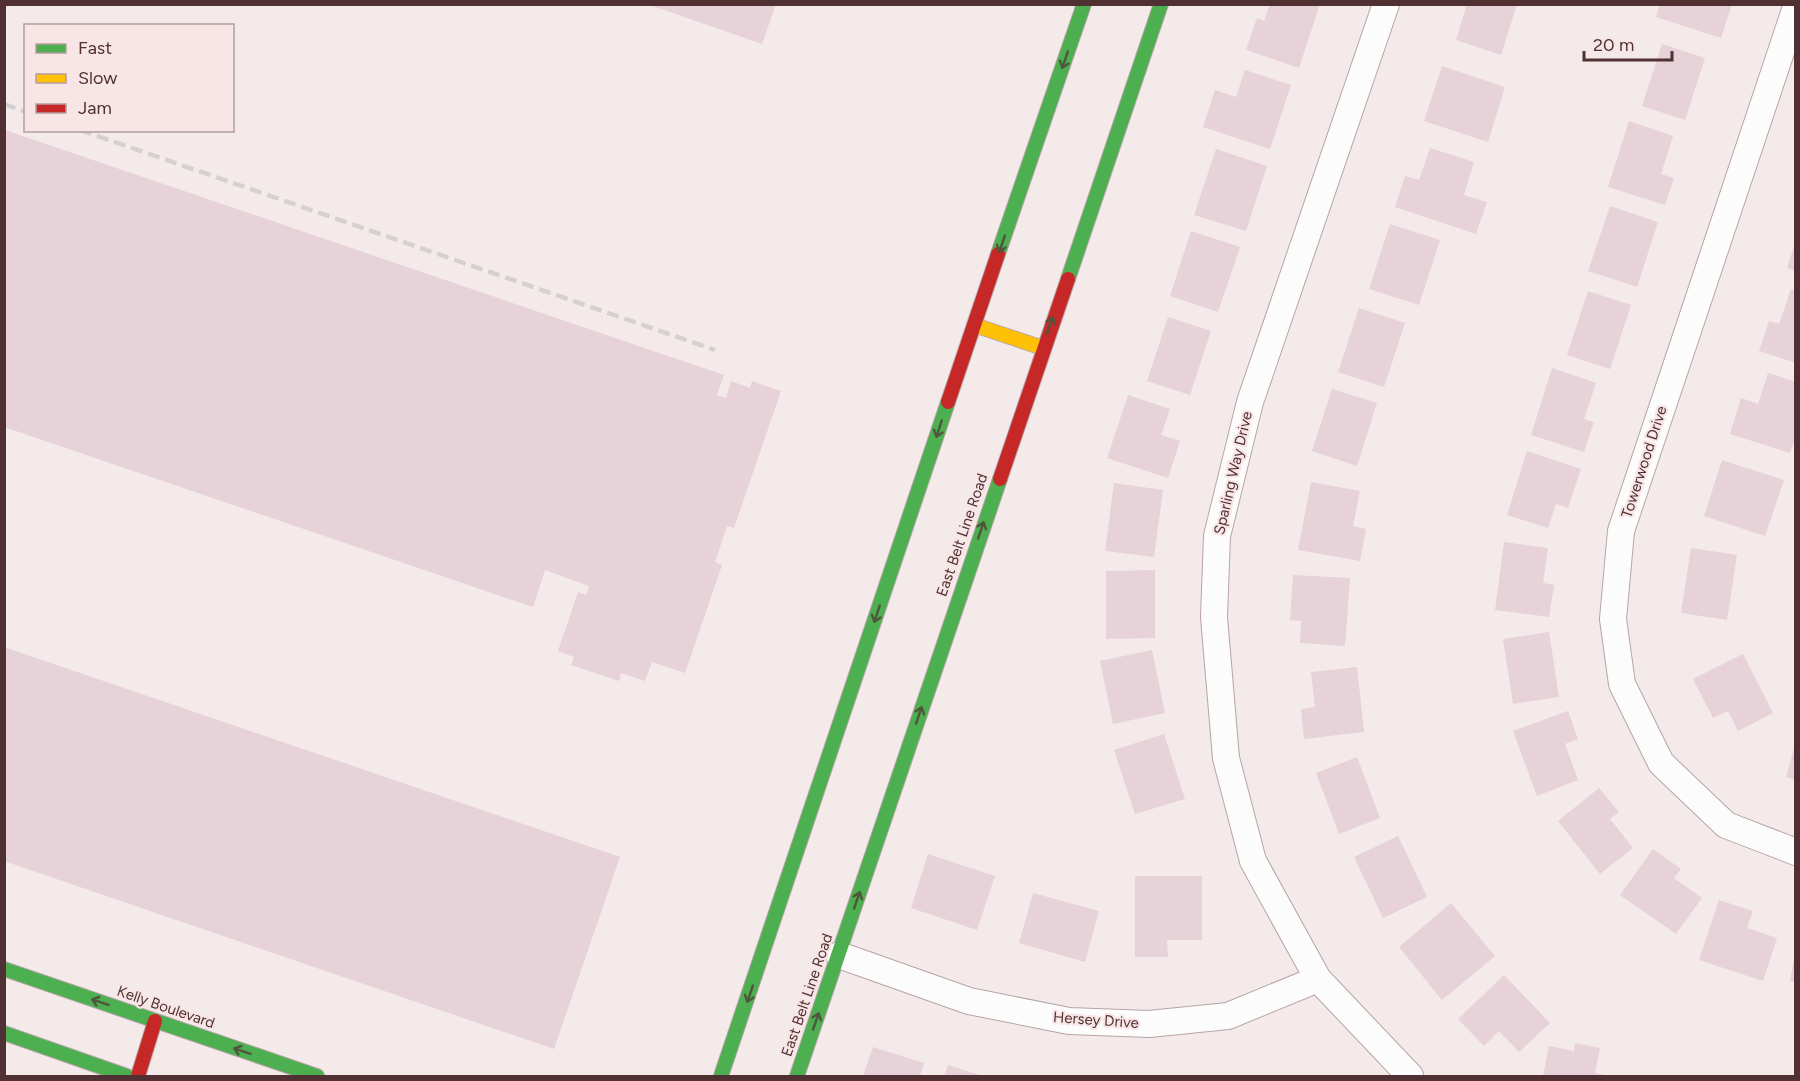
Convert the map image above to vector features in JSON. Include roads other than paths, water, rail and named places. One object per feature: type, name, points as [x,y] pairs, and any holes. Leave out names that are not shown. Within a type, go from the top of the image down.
[{"type":"main road","points":[[721,1077],[1084,4]]},
{"type":"main road","name":"East Belt Line Road","points":[[797,1077],[1161,4]]},
{"type":"main road","points":[[974,325],[1043,348]]},
{"type":"main road","name":"Kelly Boulevard","points":[[4,969],[317,1077]]},
{"type":"main road","points":[[138,1077],[155,1021]]},
{"type":"main road","points":[[4,1033],[127,1077]]},
{"type":"street","name":"Sparling Way Drive","points":[[1386,4],[1250,402],[1216,536],[1214,617],[1226,758],[1253,861],[1318,979],[1410,1077]]},
{"type":"street","name":"Towerwood Drive","points":[[1796,7],[1621,531],[1613,619],[1622,684],[1661,764],[1726,825],[1796,852]]},
{"type":"street","name":"Hersey Drive","points":[[839,955],[969,1001],[1069,1021],[1149,1024],[1228,1016],[1318,979]]},
{"type":"railway","points":[[4,104],[24,111]]},
{"type":"railway","points":[[86,132],[715,350]]}]
